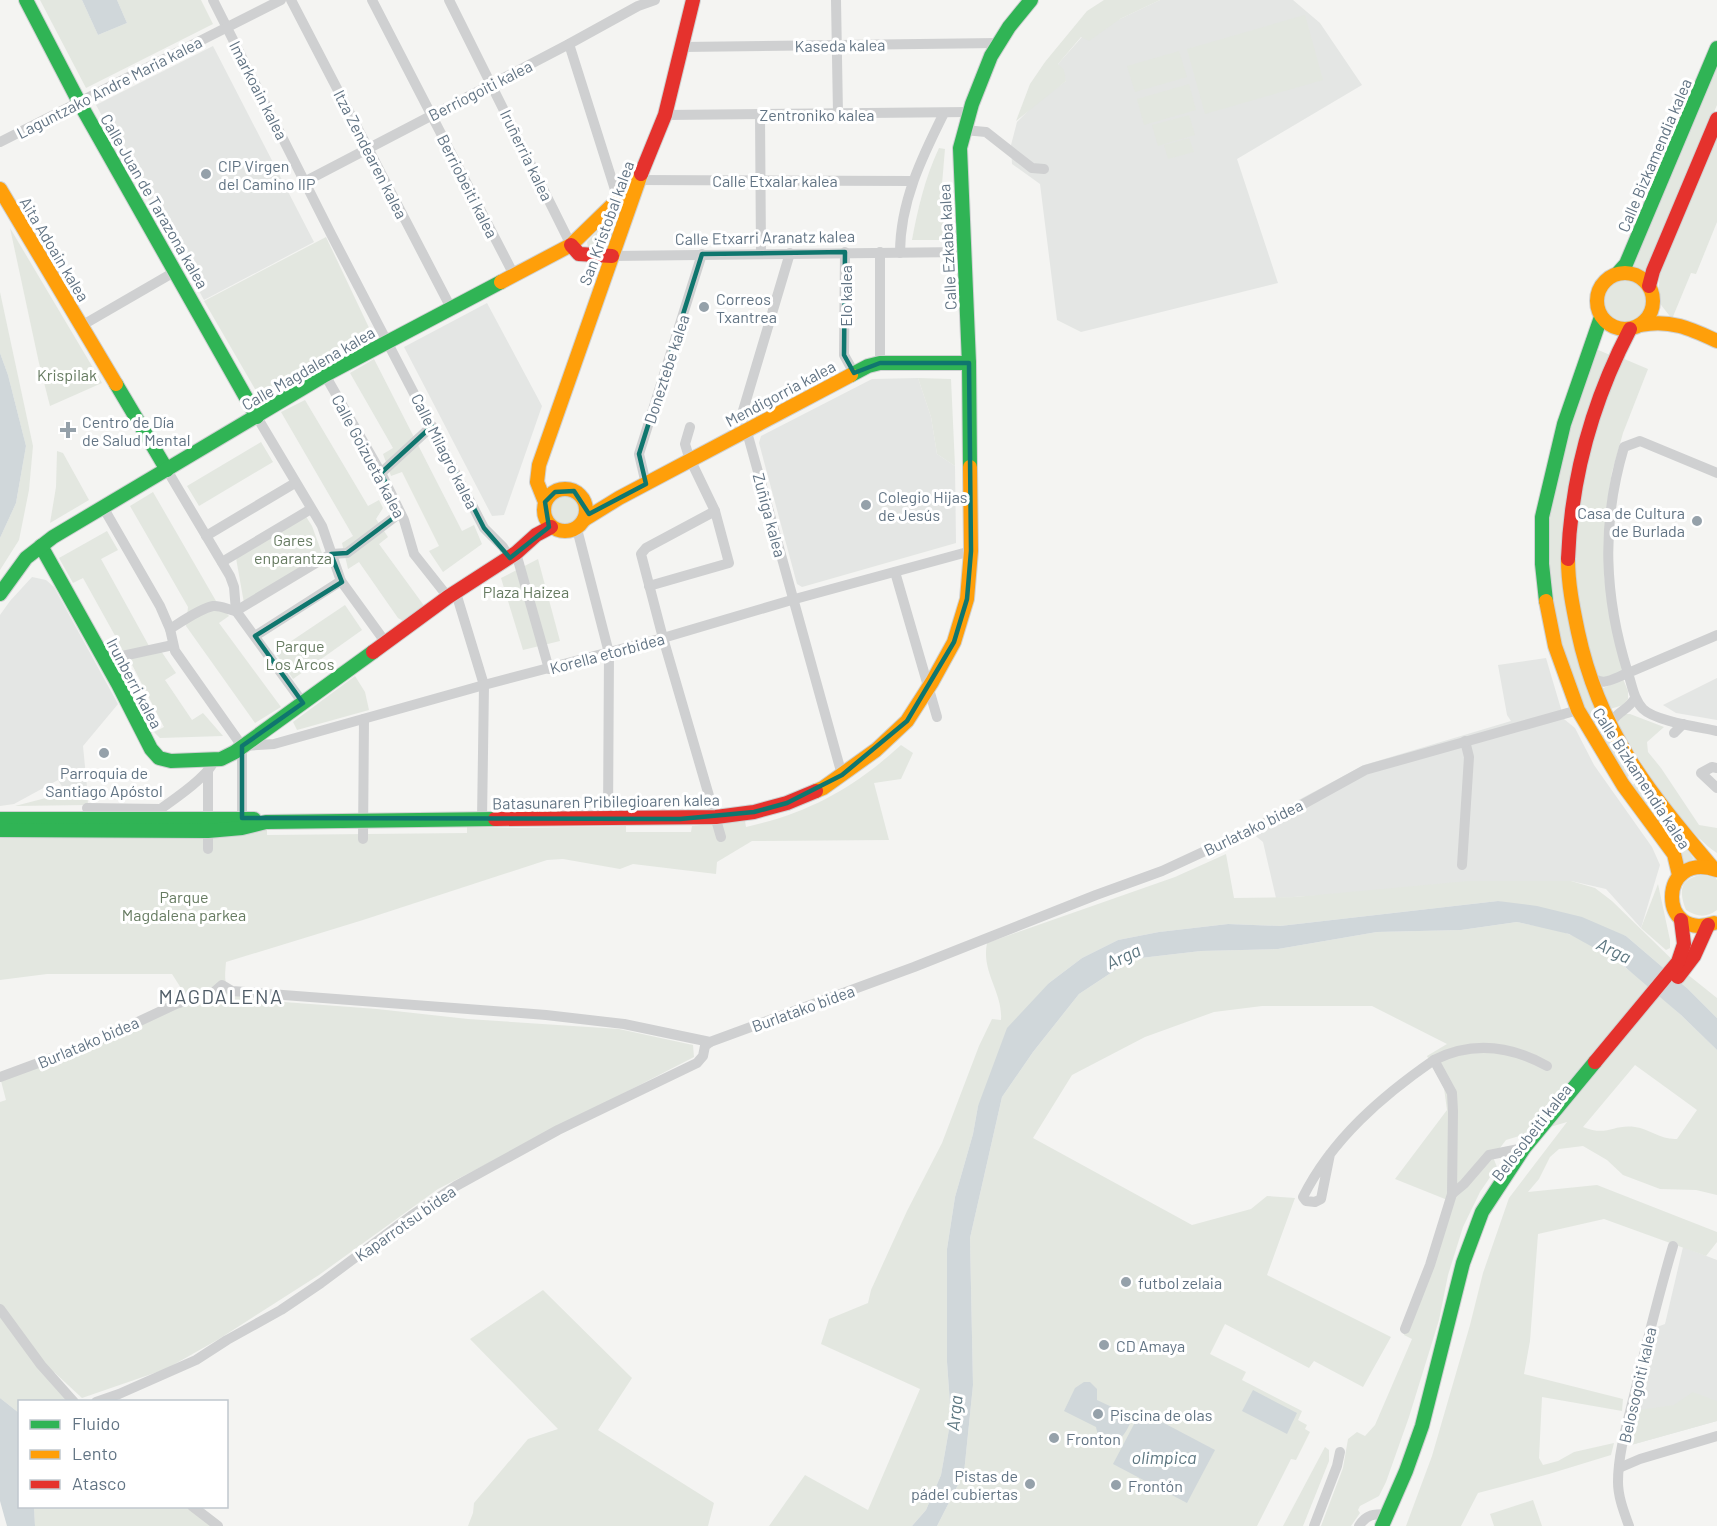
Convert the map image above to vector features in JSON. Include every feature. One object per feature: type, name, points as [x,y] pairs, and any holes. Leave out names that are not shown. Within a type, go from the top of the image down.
[{"type":"street","name":"Calle Juan de Tarazona kalea","points":[[26,0],[79,102],[257,417]]},
{"type":"street","name":"Imarkoain kalea","points":[[213,0],[229,25],[387,341]]},
{"type":"street","name":"Laguntzako Andre Maria kalea","points":[[0,142],[276,0]]},
{"type":"street","name":"Laguntzako Andre Maria kalea","points":[[229,25],[281,0]]},
{"type":"street","name":"Itza Zendearen kalea","points":[[291,0],[451,308]]},
{"type":"street","name":"Berriobeiti kalea","points":[[372,0],[514,275]]},
{"type":"street","name":"Iruñerria kalea","points":[[449,0],[571,245]]},
{"type":"street","name":"Berriogoiti kalea","points":[[306,182],[569,44],[638,3],[655,0]]},
{"type":"street","name":"San Kristobal kalea","points":[[549,509],[543,456],[638,180],[664,115],[693,0]]},
{"type":"street","points":[[836,0],[838,114]]},
{"type":"street","name":"Calle Ezkaba kalea","points":[[969,363],[960,148],[980,82],[998,43],[1031,0]]},
{"type":"street","name":"Kaseda kalea","points":[[682,46],[998,43]]},
{"type":"street","points":[[569,44],[618,199]]},
{"type":"street","name":"Calle Bizkamendia kalea","points":[[1618,273],[1626,264],[1717,48]]},
{"type":"street","name":"Zentroniko kalea","points":[[664,115],[970,112]]},
{"type":"street","name":"Calle Ezkaba kalea","points":[[900,253],[902,225],[912,182],[944,113]]},
{"type":"street","points":[[760,114],[761,254]]},
{"type":"street","points":[[1649,286],[1653,271],[1717,118]]},
{"type":"street","points":[[964,130],[986,132],[1032,168],[1044,169]]},
{"type":"street","name":"Calle Etxalar kalea","points":[[638,180],[761,179],[912,182]]},
{"type":"street","name":"Calle Magdalena kalea","points":[[0,594],[26,558],[103,507],[325,375],[571,245],[638,180]]},
{"type":"street","name":"Aita Adoain kalea","points":[[0,189],[166,470]]},
{"type":"street","name":"Calle Etxarri Aranatz kalea","points":[[571,245],[579,254],[612,255],[964,252]]},
{"type":"street","name":"Elo kalea","points":[[845,252],[844,355],[854,373]]},
{"type":"street","points":[[880,252],[880,363]]},
{"type":"street","name":"Zuñiga kalea","points":[[790,253],[742,414],[842,775]]},
{"type":"street","name":"Doneztebe kalea","points":[[646,484],[639,454],[702,254]]},
{"type":"street","name":"Aita Adoain kalea","points":[[81,326],[176,271]]},
{"type":"street","points":[[1676,323],[1654,301],[1649,286],[1636,275],[1618,273],[1610,277],[1598,291],[1597,309],[1601,317],[1614,327],[1636,327],[1655,321],[1676,323],[1717,341]]},
{"type":"street","points":[[1636,327],[1652,310],[1654,301]]},
{"type":"street","name":"Calle Bizkamendia kalea","points":[[1601,317],[1564,424],[1542,517],[1542,564],[1547,612],[1555,646],[1578,710],[1623,785],[1674,854],[1679,875]]},
{"type":"street","name":"Calle Bizkamendia kalea","points":[[1636,327],[1614,358],[1586,432],[1570,518],[1568,561],[1572,608],[1588,675],[1610,727],[1639,775],[1715,868]]},
{"type":"street","name":"Calle Milagro kalea","points":[[387,341],[484,528],[513,555]]},
{"type":"street","name":"Mendigorria kalea","points":[[581,524],[619,498],[854,373],[880,363],[969,363]]},
{"type":"street","name":"Batasunaren Pribilegioaren kalea","points":[[0,830],[126,834],[208,825],[242,818],[266,822],[716,817],[754,812],[787,803],[823,788],[876,750],[907,721],[954,642],[967,599],[971,551],[969,363]]},
{"type":"street","name":"Calle Goizueta kalea","points":[[325,375],[381,473],[400,513],[414,554],[452,595]]},
{"type":"street","points":[[257,417],[322,526],[341,581],[387,643]]},
{"type":"street","points":[[381,473],[432,426]]},
{"type":"street","points":[[649,586],[729,563],[715,511],[690,460],[685,444],[690,427]]},
{"type":"street","points":[[1717,472],[1640,441],[1624,447],[1616,475],[1609,517],[1608,563],[1618,641],[1635,698],[1644,710],[1683,724],[1717,731]]},
{"type":"street","points":[[166,470],[222,562],[234,587],[236,611],[303,703]]},
{"type":"street","points":[[206,536],[295,483]]},
{"type":"street","points":[[242,746],[452,595],[513,555],[536,535],[549,509],[567,490],[574,491],[581,497],[586,512],[581,524],[609,653],[608,819]]},
{"type":"street","name":"Mendigorria kalea","points":[[581,497],[602,501],[619,498]]},
{"type":"street","points":[[103,507],[160,606],[170,629],[175,651],[242,746],[242,818]]},
{"type":"street","points":[[222,562],[311,509]]},
{"type":"street","points":[[549,509],[559,530],[581,524]]},
{"type":"street","points":[[715,511],[646,548],[641,554],[721,837]]},
{"type":"street","points":[[170,629],[212,606],[222,606],[236,611],[331,554],[347,553],[400,513]]},
{"type":"street","name":"Irunberri kalea","points":[[41,546],[151,749],[159,758],[211,765],[242,746]]},
{"type":"street","name":"Korella etorbidea","points":[[242,746],[274,744],[971,551]]},
{"type":"street","points":[[513,555],[549,669]]},
{"type":"street","points":[[895,572],[937,717]]},
{"type":"street","points":[[255,636],[341,581]]},
{"type":"street","points":[[452,595],[484,686],[482,820]]},
{"type":"street","points":[[1588,675],[1596,682],[1603,683],[1717,635]]},
{"type":"street","points":[[104,660],[173,645]]},
{"type":"street","points":[[1610,727],[1612,719],[1630,706],[1635,698]]},
{"type":"street","name":"Burlatako bidea","points":[[0,1077],[95,1042],[176,1004],[214,992],[222,985],[232,991],[624,1024],[710,1042],[1162,872],[1287,813],[1365,770],[1578,710]]},
{"type":"street","points":[[363,839],[364,719]]},
{"type":"street","points":[[1674,733],[1683,724]]},
{"type":"street","points":[[1462,866],[1469,757],[1465,741]]},
{"type":"street","points":[[126,834],[200,779],[211,765]]},
{"type":"street","points":[[208,849],[211,765]]},
{"type":"street","points":[[1717,768],[1712,767],[1701,773],[1717,788]]},
{"type":"street","points":[[87,808],[160,809]]},
{"type":"street","name":"Batasunaren Pribilegioaren kalea","points":[[0,819],[146,819],[242,828],[266,822]]},
{"type":"street","points":[[1688,953],[1681,920],[1674,910],[1671,898],[1672,886],[1679,875],[1694,866],[1715,868]]},
{"type":"street","points":[[1681,920],[1691,924],[1712,923]]},
{"type":"street","name":"Belosobeiti kalea","points":[[1387,1522],[1418,1466],[1433,1424],[1472,1266],[1500,1198],[1678,962],[1712,923]]},
{"type":"street","name":"Belosobeiti kalea","points":[[1387,1522],[1422,1426],[1468,1245],[1482,1212],[1524,1148],[1625,1033]]},
{"type":"street","name":"Kaparrotsu bidea","points":[[99,1400],[119,1394],[196,1360],[291,1303],[456,1186],[558,1130],[697,1063],[703,1056],[705,1046],[710,1042]]},
{"type":"street","name":"Belosobeiti kalea","points":[[1330,1154],[1351,1128],[1396,1087],[1434,1060],[1461,1049],[1494,1048],[1524,1054],[1547,1066]]},
{"type":"street","name":"Belosobeiti kalea","points":[[1406,1329],[1430,1265],[1452,1194],[1452,1092],[1434,1060]]},
{"type":"street","name":"Belosobeiti kalea","points":[[1452,1194],[1464,1184],[1489,1155],[1524,1148]]},
{"type":"street","name":"Belosobeiti kalea","points":[[1452,1194],[1462,1190],[1490,1160],[1503,1158],[1511,1165]]},
{"type":"street","name":"Belosogoiti kalea","points":[[1629,1526],[1617,1483],[1619,1468],[1655,1306],[1673,1246]]},
{"type":"street","points":[[0,1309],[41,1365],[73,1400]]},
{"type":"street","points":[[1619,1468],[1640,1459],[1717,1436]]},
{"type":"street","points":[[1314,1526],[1337,1466],[1340,1452]]},
{"type":"street","points":[[195,1508],[218,1526]]},
{"type":"street","points":[[1359,1526],[1366,1516],[1370,1515],[1387,1522]]},
{"type":"highlighted area","points":[[845,252],[844,355],[854,373],[880,363],[969,363],[971,551],[967,599],[954,642],[907,721],[842,775],[787,803],[754,812],[680,819],[242,818],[242,746],[303,703],[255,636],[342,582],[331,554],[347,553],[400,513],[381,473],[432,426],[484,528],[510,558],[549,527],[545,502],[555,492],[574,491],[589,514],[646,484],[639,454],[702,254]]},
{"type":"shaded area","points":[[1160,0],[1293,0],[1320,23],[1362,85],[1237,159],[1278,283],[1081,332],[1057,320],[1040,184],[1012,164],[1011,145],[1017,122],[1036,103],[1066,81],[1058,64],[1082,37]]},
{"type":"shaded area","name":"CIP Virgen del Camino IIP","points":[[213,46],[314,242],[204,300],[96,105]]},
{"type":"shaded area","points":[[487,303],[542,406],[504,515],[492,516],[404,347]]},
{"type":"shaded area","name":"Colegio Hijas de Jesús","points":[[918,378],[931,417],[937,454],[955,466],[956,543],[802,587],[797,584],[759,443],[761,436],[872,379]]},
{"type":"shaded area","points":[[32,577],[46,580],[54,587],[118,704],[83,746],[87,787],[80,788],[79,786],[66,793],[58,780],[14,804],[0,806],[0,615]]},
{"type":"shaded area","points":[[1546,658],[1564,719],[1575,728],[1594,765],[1652,847],[1660,865],[1641,928],[1606,889],[1571,881],[1276,898],[1263,842],[1246,828],[1364,765],[1511,721],[1507,715],[1498,665]]},
{"type":"shaded area","points":[[1717,678],[1717,720],[1676,713],[1663,705]]},
{"type":"shaded area","points":[[1683,1247],[1717,1260],[1717,1421],[1631,1445],[1654,1328],[1665,1324]]},
{"type":"green space","points":[[40,0],[82,0],[98,35],[127,23],[117,0],[201,0],[213,24],[86,88]]},
{"type":"green space","points":[[1104,0],[1160,0],[1120,19],[1089,41],[1081,37],[1058,64],[1064,70],[1066,81],[1016,121],[1030,84],[1045,62],[1087,11]]},
{"type":"green space","points":[[1305,15],[1323,80],[1205,114],[1187,49]]},
{"type":"green space","points":[[1179,51],[1187,77],[1135,92],[1127,66]]},
{"type":"green space","points":[[1717,66],[1717,105],[1645,273],[1630,267]]},
{"type":"green space","points":[[1189,84],[1196,110],[1144,125],[1137,99]]},
{"type":"green space","points":[[1189,115],[1195,135],[1158,146],[1152,125]]},
{"type":"green space","points":[[1717,133],[1717,222],[1696,274],[1691,273],[1672,319],[1658,301],[1660,270]]},
{"type":"green space","points":[[1189,138],[1194,152],[1168,159],[1164,145]]},
{"type":"green space","points":[[939,148],[945,149],[942,184],[944,240],[912,240],[922,193]]},
{"type":"green space","points":[[624,202],[607,249],[588,248],[587,242]]},
{"type":"green space","name":"Krispilak","points":[[10,228],[102,383],[50,406],[39,363]]},
{"type":"green space","points":[[326,237],[372,334],[262,401],[204,301]]},
{"type":"green space","points":[[1625,280],[1640,286],[1646,301],[1640,316],[1625,322],[1610,316],[1604,301],[1610,286]]},
{"type":"green space","points":[[0,292],[33,446],[29,490],[19,540],[0,570],[0,538],[16,503],[26,446],[0,353]]},
{"type":"green space","points":[[1596,349],[1610,355],[1586,421],[1568,611],[1631,774],[1626,778],[1601,740],[1571,681],[1552,611],[1549,517],[1561,448]]},
{"type":"green space","points":[[1622,358],[1648,369],[1623,433],[1612,472],[1606,510],[1604,576],[1623,671],[1604,679],[1593,672],[1577,600],[1573,526],[1595,422]]},
{"type":"green space","points":[[374,359],[462,531],[474,525],[482,544],[443,572],[429,551],[439,546],[402,472],[391,476],[383,454],[393,448],[350,373]]},
{"type":"green space","points":[[918,378],[951,379],[955,466],[937,454],[931,417]]},
{"type":"green space","points":[[305,400],[368,506],[379,500],[383,508],[376,519],[388,537],[379,544],[425,607],[403,621],[398,618],[359,562],[348,569],[342,543],[353,536],[281,412]]},
{"type":"green space","points":[[261,442],[273,462],[199,506],[187,486]]},
{"type":"green space","points":[[57,451],[63,453],[89,500],[50,523],[56,487]]},
{"type":"green space","points":[[153,492],[216,601],[229,616],[219,623],[281,707],[255,723],[186,626],[188,607],[130,506]]},
{"type":"green space","points":[[565,496],[575,500],[579,510],[575,520],[565,524],[555,520],[551,510],[555,500]]},
{"type":"green space","name":"Gares enparantza","points":[[305,515],[312,526],[323,556],[244,603],[236,558]]},
{"type":"green space","points":[[107,531],[118,550],[101,559],[149,646],[161,651],[176,673],[165,680],[192,720],[203,713],[223,736],[160,738],[154,732],[164,727],[125,651],[111,652],[108,646],[118,641],[83,578],[73,583],[59,558]]},
{"type":"green space","name":"Plaza Haizea","points":[[538,559],[560,641],[523,650],[501,578]]},
{"type":"green space","name":"Parque Los Arcos","points":[[345,605],[362,630],[293,679],[275,652]]},
{"type":"green space","points":[[355,676],[365,692],[369,710],[297,730],[293,722]]},
{"type":"green space","points":[[1623,679],[1628,691],[1628,699],[1623,705],[1607,710],[1601,689]]},
{"type":"green space","points":[[1620,714],[1630,714],[1664,727],[1647,742],[1648,752],[1699,825],[1717,828],[1717,853],[1690,828],[1662,793],[1617,722]]},
{"type":"green space","name":"Parque Magdalena parkea","points":[[901,745],[913,753],[901,779],[874,783],[889,840],[752,841],[717,862],[716,874],[633,864],[620,869],[563,859],[547,860],[226,962],[227,985],[244,999],[377,1009],[468,1019],[619,1029],[693,1045],[694,1057],[438,1189],[319,1275],[219,1339],[166,1369],[82,1398],[54,1372],[66,1400],[18,1400],[18,1412],[0,1398],[0,1102],[6,1100],[1,1081],[188,999],[172,974],[47,974],[0,980],[0,835],[267,827],[267,835],[467,833],[467,827],[626,826],[626,832],[691,832],[692,826],[745,821],[746,827],[790,814],[830,797]]},
{"type":"green space","points":[[1638,782],[1694,859],[1683,863],[1630,786]]},
{"type":"green space","points":[[79,786],[80,788],[87,787],[88,805],[15,806],[65,793]]},
{"type":"green space","points":[[1226,854],[1234,898],[1295,897],[1468,881],[1571,881],[1595,888],[1612,901],[1687,974],[1717,998],[1717,1018],[1688,989],[1626,936],[1498,901],[1280,926],[1228,924],[1159,932],[1118,940],[1082,958],[1049,983],[978,1106],[973,1134],[955,1197],[947,1249],[947,1362],[951,1418],[941,1475],[926,1510],[912,1526],[769,1526],[805,1475],[868,1510],[920,1389],[821,1344],[829,1319],[868,1303],[871,1290],[907,1211],[942,1143],[979,1046],[992,1019],[1001,1020],[999,1000],[987,963],[987,943],[1175,877]]},
{"type":"green space","points":[[1701,875],[1715,877],[1717,880],[1717,910],[1702,916],[1686,910],[1682,898],[1685,883]]},
{"type":"green space","points":[[1658,884],[1670,940],[1670,948],[1666,950],[1641,928]]},
{"type":"green space","points":[[1517,922],[1571,935],[1631,971],[1717,1050],[1717,1195],[1696,1190],[1660,1189],[1623,1175],[1607,1160],[1583,1146],[1559,1149],[1550,1157],[1539,1179],[1528,1192],[1597,1185],[1717,1232],[1717,1242],[1706,1256],[1604,1219],[1538,1234],[1530,1341],[1524,1374],[1623,1399],[1622,1411],[1542,1397],[1539,1458],[1543,1465],[1558,1461],[1574,1452],[1614,1443],[1611,1455],[1478,1493],[1461,1526],[1406,1526],[1432,1456],[1483,1273],[1509,1198],[1567,1122],[1506,1140],[1493,1157],[1497,1167],[1480,1192],[1463,1227],[1448,1275],[1439,1320],[1386,1482],[1379,1496],[1360,1506],[1358,1510],[1360,1513],[1351,1526],[1321,1526],[1343,1468],[1348,1439],[1357,1432],[1365,1436],[1375,1425],[1412,1339],[1404,1335],[1405,1329],[1450,1201],[1395,1179],[1447,1110],[1444,1088],[1427,1056],[1447,1044],[1372,1006],[1262,1006],[1214,1012],[1145,1037],[1072,1075],[1033,1138],[1192,1225],[1251,1209],[1267,1196],[1295,1198],[1267,1275],[1391,1337],[1363,1387],[1314,1361],[1309,1368],[1225,1324],[1210,1354],[1246,1372],[1242,1380],[1302,1411],[1298,1420],[1307,1425],[1305,1429],[1310,1432],[1296,1460],[1291,1459],[1257,1526],[937,1526],[964,1473],[973,1385],[970,1238],[1002,1097],[1033,1052],[1079,994],[1132,959],[1201,951],[1278,949],[1377,932],[1461,930]],"holes":[[[1635,1065],[1697,1110],[1677,1139],[1666,1138],[1635,1127],[1604,1131],[1583,1127]]]},
{"type":"green space","points":[[543,1290],[632,1378],[598,1430],[714,1503],[708,1526],[468,1526],[474,1503],[528,1439],[558,1429],[470,1339]]},
{"type":"green space","points":[[1693,1392],[1717,1401],[1717,1421],[1631,1445],[1638,1410],[1674,1405]]},
{"type":"green space","points":[[1325,1447],[1329,1450],[1329,1461],[1303,1526],[1283,1526]]},
{"type":"green space","points":[[1533,1500],[1542,1526],[1494,1526],[1490,1514]]},
{"type":"green space","points":[[34,1508],[195,1508],[221,1526],[35,1526]]},
{"type":"water","points":[[82,0],[117,0],[127,23],[98,35]]},
{"type":"water","points":[[0,353],[26,446],[16,503],[0,538]]},
{"type":"water","name":"Arga","points":[[1498,901],[1537,906],[1582,917],[1626,936],[1688,989],[1717,1018],[1717,1050],[1681,1015],[1618,961],[1569,934],[1517,922],[1461,930],[1377,932],[1278,949],[1201,951],[1132,959],[1079,994],[1033,1052],[1002,1097],[970,1238],[973,1385],[964,1473],[937,1526],[912,1526],[926,1510],[941,1475],[951,1418],[947,1362],[947,1249],[955,1197],[973,1134],[978,1106],[1007,1028],[1049,983],[1082,958],[1118,940],[1159,932],[1228,924],[1280,926]]},
{"type":"water","name":"Piscina de olas","points":[[1084,1382],[1090,1382],[1097,1389],[1097,1400],[1133,1417],[1126,1432],[1120,1438],[1105,1442],[1098,1436],[1096,1427],[1064,1411],[1075,1388]]},
{"type":"water","points":[[1253,1390],[1297,1413],[1287,1434],[1242,1411]]},
{"type":"water","points":[[0,1398],[18,1412],[18,1508],[34,1508],[35,1526],[7,1526],[0,1501]]},
{"type":"water","name":"olimpica","points":[[1141,1411],[1215,1450],[1187,1503],[1113,1464]]},
{"type":"traffic: fast","points":[[26,0],[79,102],[257,417]]},
{"type":"traffic: fast","points":[[970,467],[969,363],[960,148],[972,104],[991,56],[1009,27],[1031,0]]},
{"type":"traffic: fast","points":[[1618,273],[1626,264],[1717,48]]},
{"type":"traffic: fast","points":[[0,594],[26,558],[53,537],[325,375],[501,282]]},
{"type":"traffic: fast","points":[[1546,601],[1542,564],[1542,517],[1564,424],[1601,317]]},
{"type":"traffic: fast","points":[[851,375],[868,366],[880,363],[969,363]]},
{"type":"traffic: fast","points":[[116,384],[167,470]]},
{"type":"traffic: fast","points":[[41,546],[118,684],[151,749],[159,758],[171,761],[221,759],[235,752],[373,652]]},
{"type":"traffic: fast","points":[[0,819],[254,819]]},
{"type":"traffic: fast","points":[[0,830],[208,831],[242,828],[266,822],[495,819]]},
{"type":"traffic: fast","points":[[1382,1526],[1406,1471],[1422,1426],[1463,1263],[1482,1212],[1524,1148],[1595,1062]]},
{"type":"traffic: slow","points":[[545,502],[537,482],[539,465],[641,174]]},
{"type":"traffic: slow","points":[[501,282],[571,245],[638,180]]},
{"type":"traffic: slow","points":[[0,189],[116,384]]},
{"type":"traffic: slow","points":[[1619,273],[1631,273],[1641,277],[1649,285],[1653,301],[1649,317],[1641,325],[1631,329],[1619,329],[1609,325],[1601,317],[1597,307],[1597,295],[1601,285],[1609,277],[1619,273]]},
{"type":"traffic: slow","points":[[1641,325],[1671,324],[1717,341]]},
{"type":"traffic: slow","points":[[585,519],[619,498],[851,375]]},
{"type":"traffic: slow","points":[[816,791],[876,750],[907,721],[954,642],[967,599],[971,551],[970,467]]},
{"type":"traffic: slow","points":[[565,489],[580,495],[586,510],[580,525],[565,531],[550,525],[544,510],[550,495],[565,489]]},
{"type":"traffic: slow","points":[[1568,559],[1573,605],[1587,667],[1613,730],[1647,785],[1712,867]]},
{"type":"traffic: slow","points":[[1546,601],[1555,646],[1578,710],[1623,785],[1674,854],[1679,875]]},
{"type":"traffic: slow","points":[[1714,923],[1696,926],[1682,920],[1675,910],[1672,897],[1675,883],[1683,873],[1697,867],[1717,870]]},
{"type":"traffic: jam","points":[[641,174],[665,115],[693,0]]},
{"type":"traffic: jam","points":[[1649,286],[1653,271],[1717,119]]},
{"type":"traffic: jam","points":[[571,245],[579,254],[612,256]]},
{"type":"traffic: jam","points":[[1568,559],[1574,499],[1586,441],[1594,412],[1630,329]]},
{"type":"traffic: jam","points":[[373,652],[448,597],[516,553],[536,535],[551,527]]},
{"type":"traffic: jam","points":[[495,819],[716,817],[754,812],[787,803],[816,791]]},
{"type":"traffic: jam","points":[[1595,1062],[1678,962],[1684,944],[1681,920]]},
{"type":"traffic: jam","points":[[1678,977],[1694,956],[1708,925]]},
{"type":"place","name":"CIP Virgen del Camino IIP","points":[[206,174]]},
{"type":"place","name":"Correos Txantrea","points":[[704,307]]},
{"type":"place","name":"Centro de Día de Salud Mental","points":[[68,430]]},
{"type":"place","name":"Colegio Hijas de Jesús","points":[[866,505]]},
{"type":"place","name":"Casa de Cultura de Burlada","points":[[1697,521]]},
{"type":"place","name":"Parroquia de Santiago Apóstol","points":[[104,753]]},
{"type":"place","name":"futbol zelaia","points":[[1126,1282]]},
{"type":"place","name":"CD Amaya","points":[[1104,1345]]},
{"type":"place","name":"Piscina de olas","points":[[1098,1414]]},
{"type":"place","name":"Fronton","points":[[1054,1438]]},
{"type":"place","name":"Pistas de pádel cubiertas","points":[[1030,1484]]},
{"type":"place","name":"Frontón","points":[[1116,1485]]},
{"type":"district","name":"MAGDALENA","points":[[221,996]]}]
